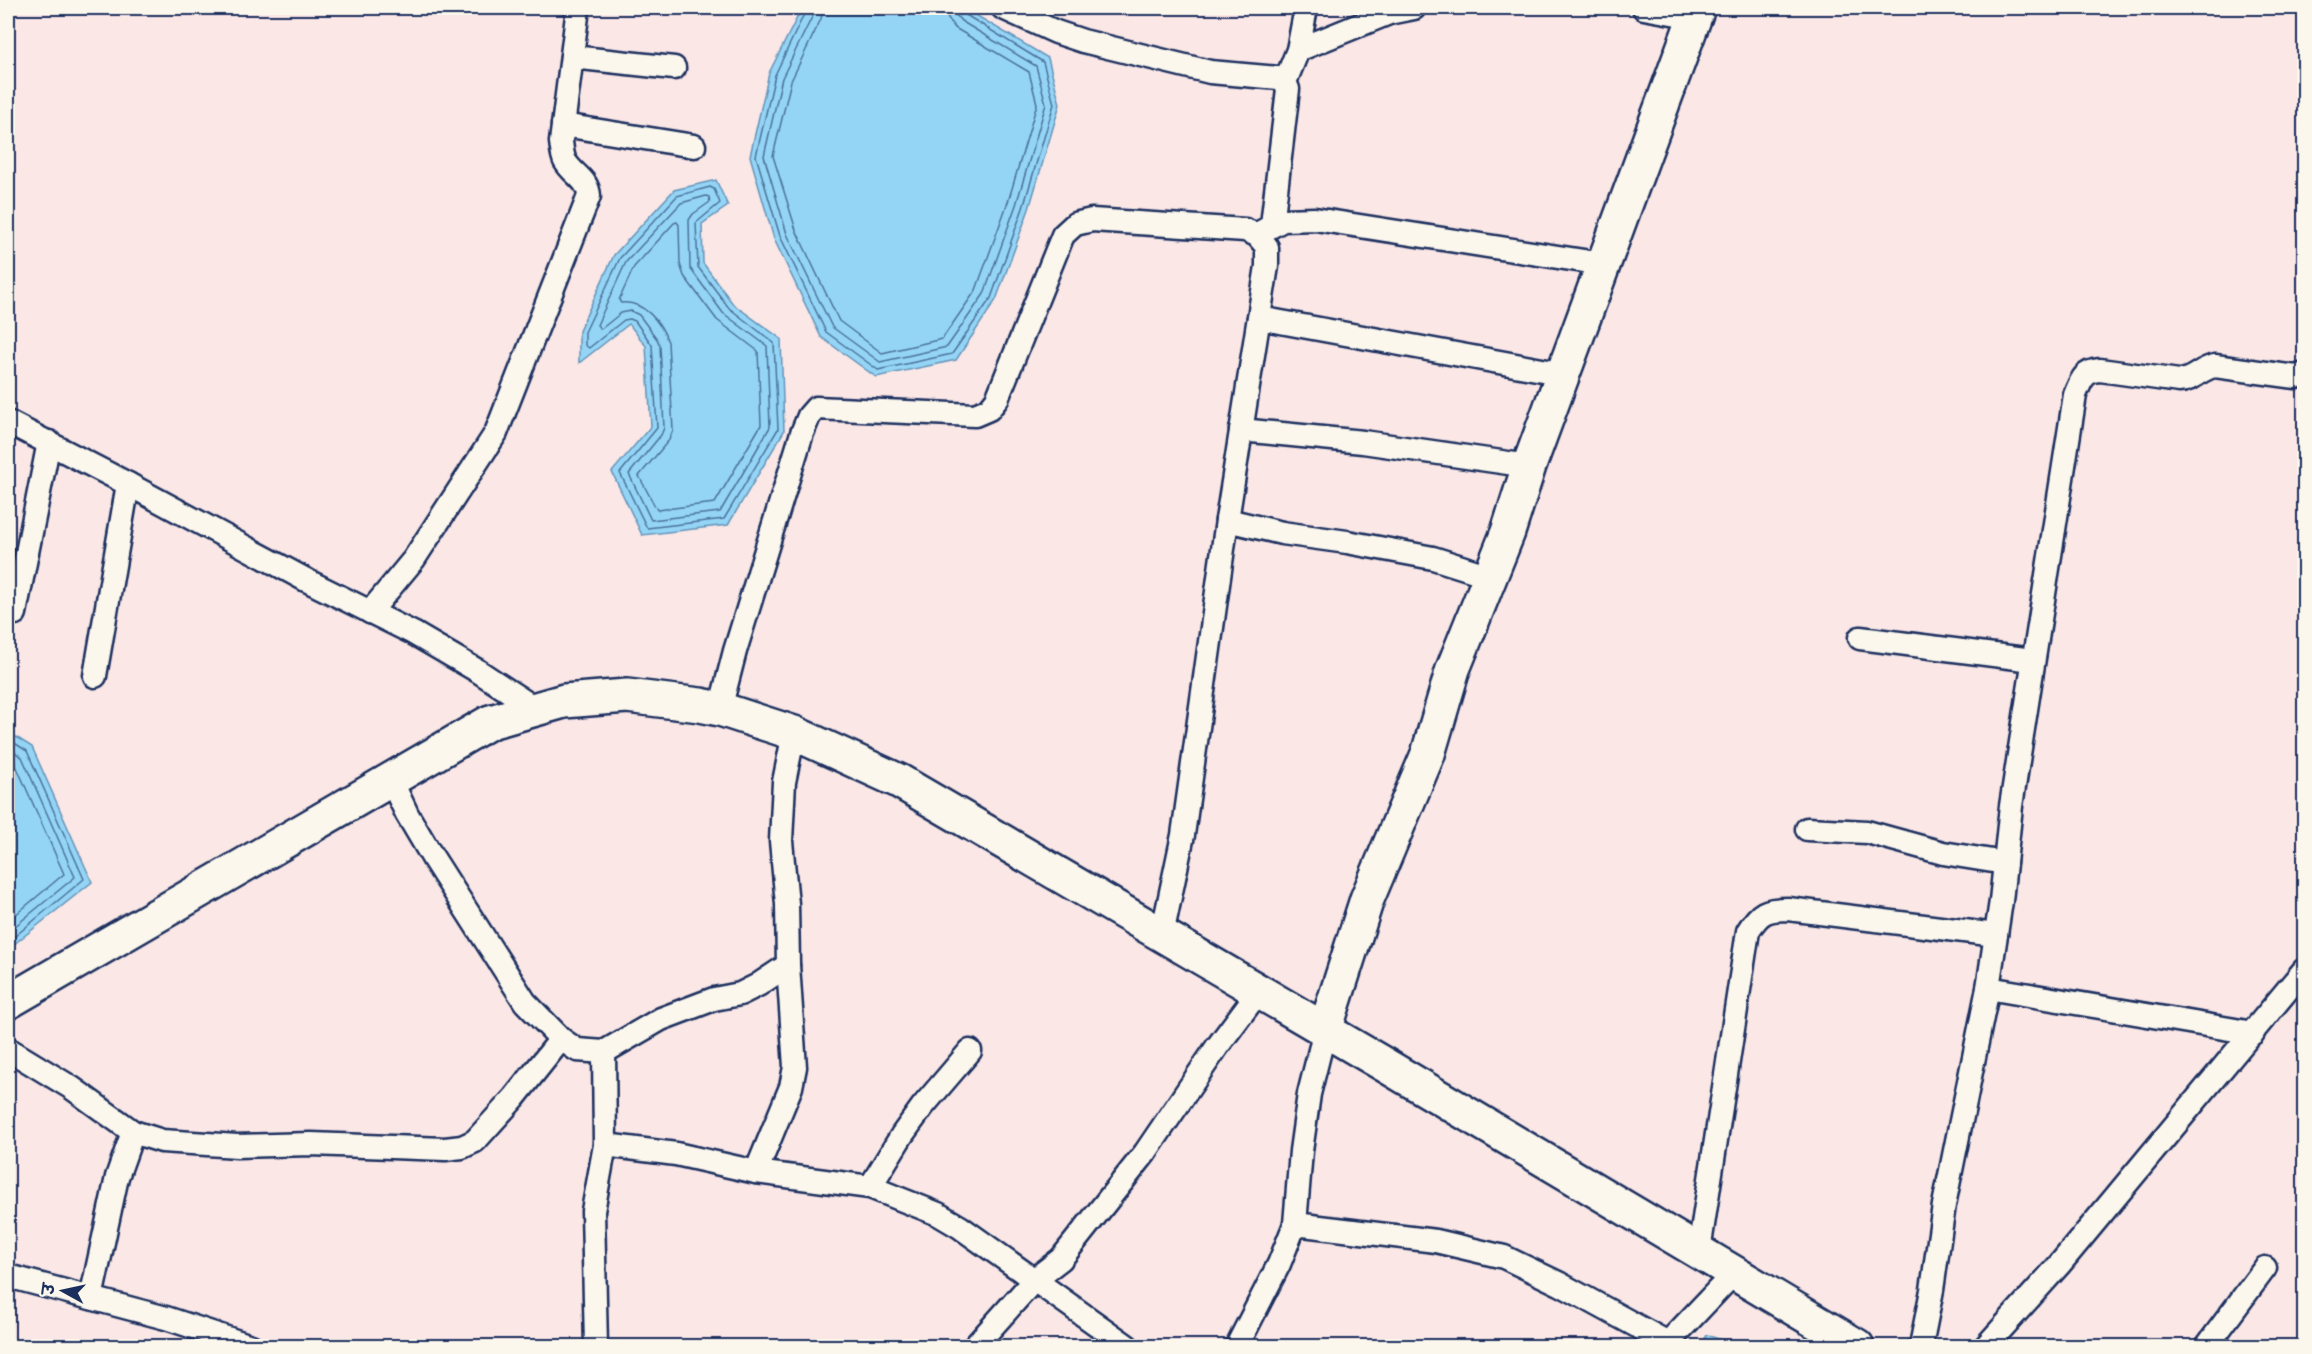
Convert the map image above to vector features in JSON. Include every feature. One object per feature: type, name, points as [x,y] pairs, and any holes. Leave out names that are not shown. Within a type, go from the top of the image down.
[{"type":"main road","points":[[1325,1030],[1367,899],[1428,754],[1453,669],[1508,532],[1529,466],[1696,12]]},
{"type":"main road","points":[[8,1002],[490,722],[564,701],[627,696],[720,709],[794,733],[899,782],[1259,991],[1857,1347]]},
{"type":"street","points":[[370,612],[414,559],[496,433],[589,196],[588,188],[566,163],[561,142],[578,8]]},
{"type":"street","points":[[1003,8],[1056,32],[1083,41],[1210,72],[1279,78],[1285,82],[1288,89],[1264,230],[1267,266],[1227,520],[1183,835],[1162,935]]},
{"type":"street","points":[[1285,82],[1298,50],[1306,8]]},
{"type":"street","points":[[1298,50],[1389,13],[1414,8]]},
{"type":"street","points":[[1644,8],[1696,12]]},
{"type":"street","points":[[572,57],[674,68]]},
{"type":"street","points":[[563,125],[694,146]]},
{"type":"street","points":[[720,709],[735,651],[809,416],[816,408],[975,415],[989,409],[997,399],[1063,235],[1075,224],[1092,220],[1264,230],[1283,220],[1315,219],[1603,264]]},
{"type":"street","points":[[1259,318],[1564,374]]},
{"type":"street","points":[[1921,1347],[1932,1290],[1944,1204],[1988,988],[2011,806],[2075,395],[2084,374],[2100,370],[2185,381],[2208,367],[2215,366],[2296,377],[2304,374]]},
{"type":"street","points":[[8,422],[308,581],[422,638],[536,709]]},
{"type":"street","points":[[1241,430],[1363,442],[1529,466]]},
{"type":"street","points":[[15,613],[49,442]]},
{"type":"street","points":[[95,676],[128,484]]},
{"type":"street","points":[[1227,520],[1282,533],[1433,558],[1490,576]]},
{"type":"street","points":[[1860,638],[2033,660]]},
{"type":"street","points":[[756,1172],[791,1087],[795,1067],[788,964],[787,904],[781,841],[783,782],[794,733]]},
{"type":"street","points":[[391,780],[433,858],[525,1002],[561,1039],[577,1050],[604,1053],[661,1019],[714,999],[740,994],[758,985],[788,964]]},
{"type":"street","points":[[1807,829],[1867,832],[1943,853],[2005,863]]},
{"type":"street","points":[[1699,1251],[1748,931],[1761,914],[1771,909],[1788,909],[1996,935]]},
{"type":"street","points":[[1986,1347],[2059,1265],[2304,970]]},
{"type":"street","points":[[1988,988],[2253,1033]]},
{"type":"street","points":[[975,1347],[1035,1279],[1061,1259],[1145,1154],[1217,1047],[1259,991]]},
{"type":"street","points":[[1237,1347],[1279,1264],[1295,1224],[1301,1151],[1309,1094],[1325,1030]]},
{"type":"street","points":[[8,1049],[72,1088],[133,1132],[162,1141],[237,1146],[311,1144],[445,1149],[462,1147],[475,1141],[514,1098],[561,1039]]},
{"type":"street","points":[[870,1187],[909,1125],[970,1051]]},
{"type":"street","points":[[596,1347],[593,1211],[605,1145],[604,1053]]},
{"type":"street","points":[[91,1298],[117,1178],[133,1132]]},
{"type":"street","points":[[605,1145],[676,1154],[756,1172],[870,1187],[938,1214],[960,1227],[1127,1347]]},
{"type":"street","points":[[1295,1224],[1436,1241],[1504,1257],[1560,1284],[1666,1345],[1734,1273]]},
{"type":"street","points":[[2207,1347],[2265,1268]]},
{"type":"street","points":[[8,1275],[166,1318],[251,1347]]},
{"type":"water","points":[[802,8],[964,8],[1048,58],[1060,104],[1029,209],[996,300],[956,360],[876,377],[821,337],[774,239],[750,156],[769,73]]},
{"type":"water","points":[[716,180],[728,206],[702,224],[703,263],[733,304],[781,339],[784,431],[728,525],[642,535],[612,472],[651,426],[646,346],[629,324],[579,363],[579,331],[614,255],[674,190]]},
{"type":"water","points":[[8,732],[32,747],[92,882],[8,949]]},
{"type":"water","points":[[1707,1335],[1739,1346],[1701,1346]]}]
